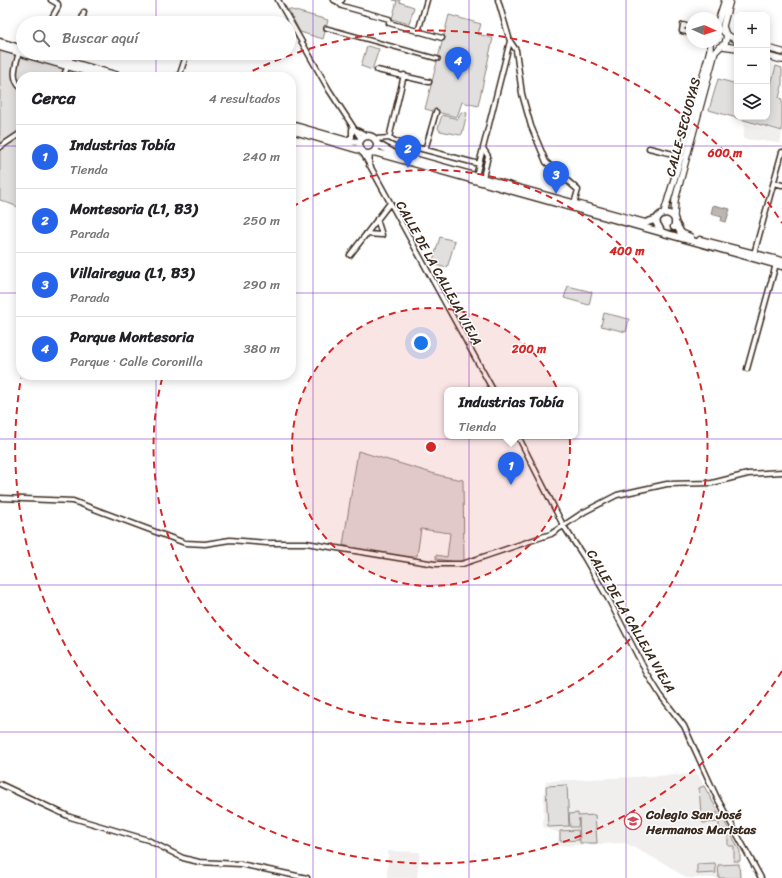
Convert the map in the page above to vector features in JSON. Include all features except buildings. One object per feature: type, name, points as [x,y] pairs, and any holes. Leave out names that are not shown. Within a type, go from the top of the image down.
[{"type":"main road","points":[[721,12],[725,0]]},
{"type":"main road","points":[[726,33],[723,26],[730,0]]},
{"type":"main road","points":[[722,31],[734,38]]},
{"type":"main road","name":"CALLE SECUOYAS","points":[[722,46],[726,41],[726,33]]},
{"type":"main road","points":[[0,42],[16,49]]},
{"type":"main road","points":[[722,46],[734,48]]},
{"type":"main road","points":[[0,47],[16,50]]},
{"type":"main road","name":"CALLE SECUOYAS","points":[[664,213],[710,48]]},
{"type":"main road","name":"CALLE SECUOYAS","points":[[674,216],[675,200],[698,112],[715,52],[720,48]]},
{"type":"main road","points":[[770,49],[782,52]]},
{"type":"main road","points":[[770,57],[782,60]]},
{"type":"main road","points":[[54,60],[101,72]]},
{"type":"main road","points":[[57,60],[91,72]]},
{"type":"main road","points":[[296,126],[344,140],[360,140],[368,136],[395,154],[642,222],[657,219],[664,213],[669,213],[674,216],[676,224],[686,236],[782,261]]},
{"type":"main road","points":[[296,132],[361,152],[372,153],[779,265]]},
{"type":"main road","points":[[360,140],[361,152]]},
{"type":"main road","points":[[372,153],[376,141]]},
{"type":"main road","points":[[657,219],[656,226],[663,232],[671,231],[676,224]]},
{"type":"street","points":[[51,0],[58,4],[53,16]]},
{"type":"street","points":[[278,0],[287,16]]},
{"type":"street","points":[[338,0],[342,6],[418,32],[442,38]]},
{"type":"street","points":[[418,32],[426,0]]},
{"type":"street","points":[[498,0],[510,41],[516,50],[522,94],[531,126],[546,162],[578,190],[574,204]]},
{"type":"street","points":[[83,16],[84,12]]},
{"type":"street","points":[[686,26],[684,26],[682,31],[686,32]]},
{"type":"street","points":[[326,28],[438,59]]},
{"type":"street","points":[[296,31],[360,140]]},
{"type":"street","points":[[476,176],[510,41]]},
{"type":"street","points":[[16,82],[14,73],[18,60]]},
{"type":"street","points":[[65,72],[69,60]]},
{"type":"street","points":[[181,72],[185,60]]},
{"type":"street","points":[[377,70],[429,82]]},
{"type":"street","points":[[389,138],[404,76]]},
{"type":"street","points":[[425,150],[436,112]]},
{"type":"street","points":[[352,128],[368,136]]},
{"type":"street","points":[[344,140],[352,137],[352,128]]},
{"type":"street","points":[[0,147],[16,136]]},
{"type":"street","points":[[376,141],[389,138],[425,150],[479,164]]},
{"type":"street","points":[[483,148],[488,156],[483,178]]},
{"type":"street","points":[[648,148],[681,156]]},
{"type":"street","points":[[361,152],[369,165]]},
{"type":"street","points":[[754,254],[782,152]]},
{"type":"street","points":[[369,165],[372,153]]},
{"type":"street","name":"CALLE DE LA CALLEJA VIEJA","points":[[369,165],[491,387]]},
{"type":"street","points":[[774,183],[782,185]]},
{"type":"street","points":[[350,255],[390,203]]},
{"type":"street","points":[[366,234],[382,235],[377,219]]},
{"type":"street","points":[[746,369],[779,265]]},
{"type":"street","name":"CALLE DE LA CALLEJA VIEJA","points":[[520,439],[563,525],[584,557],[610,602],[646,672],[661,696],[684,726],[705,772],[760,878]]},
{"type":"street","points":[[0,498],[73,501],[185,543],[205,544],[221,540],[306,543],[435,564],[462,564],[551,534],[563,525],[617,494],[667,484],[712,484],[748,474],[782,472]]},
{"type":"street","points":[[0,784],[70,816],[148,840],[183,858],[199,862],[240,864],[307,878]]},
{"type":"shaded area","points":[[393,0],[400,0],[399,2],[414,7],[409,24],[392,19],[397,1]]},
{"type":"shaded area","points":[[288,9],[328,20],[323,39],[300,32],[296,24],[296,16],[292,16]]},
{"type":"shaded area","points":[[449,15],[481,24],[478,34],[493,38],[478,106],[462,102],[457,117],[425,109]]},
{"type":"shaded area","points":[[367,46],[379,49],[372,70],[361,66]]},
{"type":"shaded area","points":[[0,51],[16,55],[16,60],[34,60],[79,72],[16,72],[16,206],[0,200]]},
{"type":"shaded area","points":[[776,66],[782,68],[782,86],[779,98],[782,99],[782,131],[744,120],[770,120],[770,88]]},
{"type":"shaded area","points":[[718,79],[734,83],[734,117],[709,110]]},
{"type":"shaded area","points":[[461,112],[467,113],[462,134],[460,135],[440,131],[438,128],[442,115],[458,119]]},
{"type":"shaded area","points":[[745,123],[782,132],[780,143],[743,139]]},
{"type":"shaded area","points":[[713,205],[730,209],[726,222],[721,221],[722,217],[711,214]]},
{"type":"shaded area","points":[[440,237],[455,241],[447,268],[432,264]]},
{"type":"shaded area","points":[[568,286],[592,292],[589,305],[564,298]]},
{"type":"shaded area","points":[[604,313],[629,319],[626,332],[601,326]]},
{"type":"shaded area","points":[[358,451],[442,476],[463,480],[464,560],[457,562],[436,559],[436,555],[447,557],[450,533],[421,529],[417,556],[413,556],[413,558],[354,550],[351,547],[343,545]]},
{"type":"shaded area","name":"Colegio San José Hermanos Maristas","points":[[698,774],[740,851],[741,878],[686,878],[667,865],[625,843],[558,846],[559,833],[543,827],[546,781]]},
{"type":"shaded area","points":[[567,785],[569,826],[548,827],[546,786]]},
{"type":"shaded area","points":[[704,786],[719,813],[701,814],[699,788]]},
{"type":"shaded area","points":[[578,813],[578,816],[595,815],[597,843],[580,843],[579,818],[578,827],[570,827],[569,814]]},
{"type":"shaded area","points":[[721,815],[740,851],[740,861],[734,861],[734,846],[728,846],[728,830],[719,830],[719,822],[703,823],[700,817]]},
{"type":"shaded area","points":[[578,830],[579,840],[560,841],[560,831]]},
{"type":"shaded area","points":[[388,851],[420,852],[417,878],[387,878]]},
{"type":"shaded area","points":[[715,863],[716,873],[697,874],[697,864]]},
{"type":"shaded area","points":[[739,864],[740,878],[719,878],[718,865]]},
{"type":"place","name":"Parque Montesoria","points":[[458,80]]},
{"type":"place","name":"Montesoria (L1, B3)","points":[[408,168]]},
{"type":"place","name":"Villairegua (L1, B3)","points":[[556,194]]},
{"type":"place","name":"Industrias Tobía","points":[[511,485]]},
{"type":"place","name":"Colegio San José Hermanos Maristas","points":[[633,821]]}]
